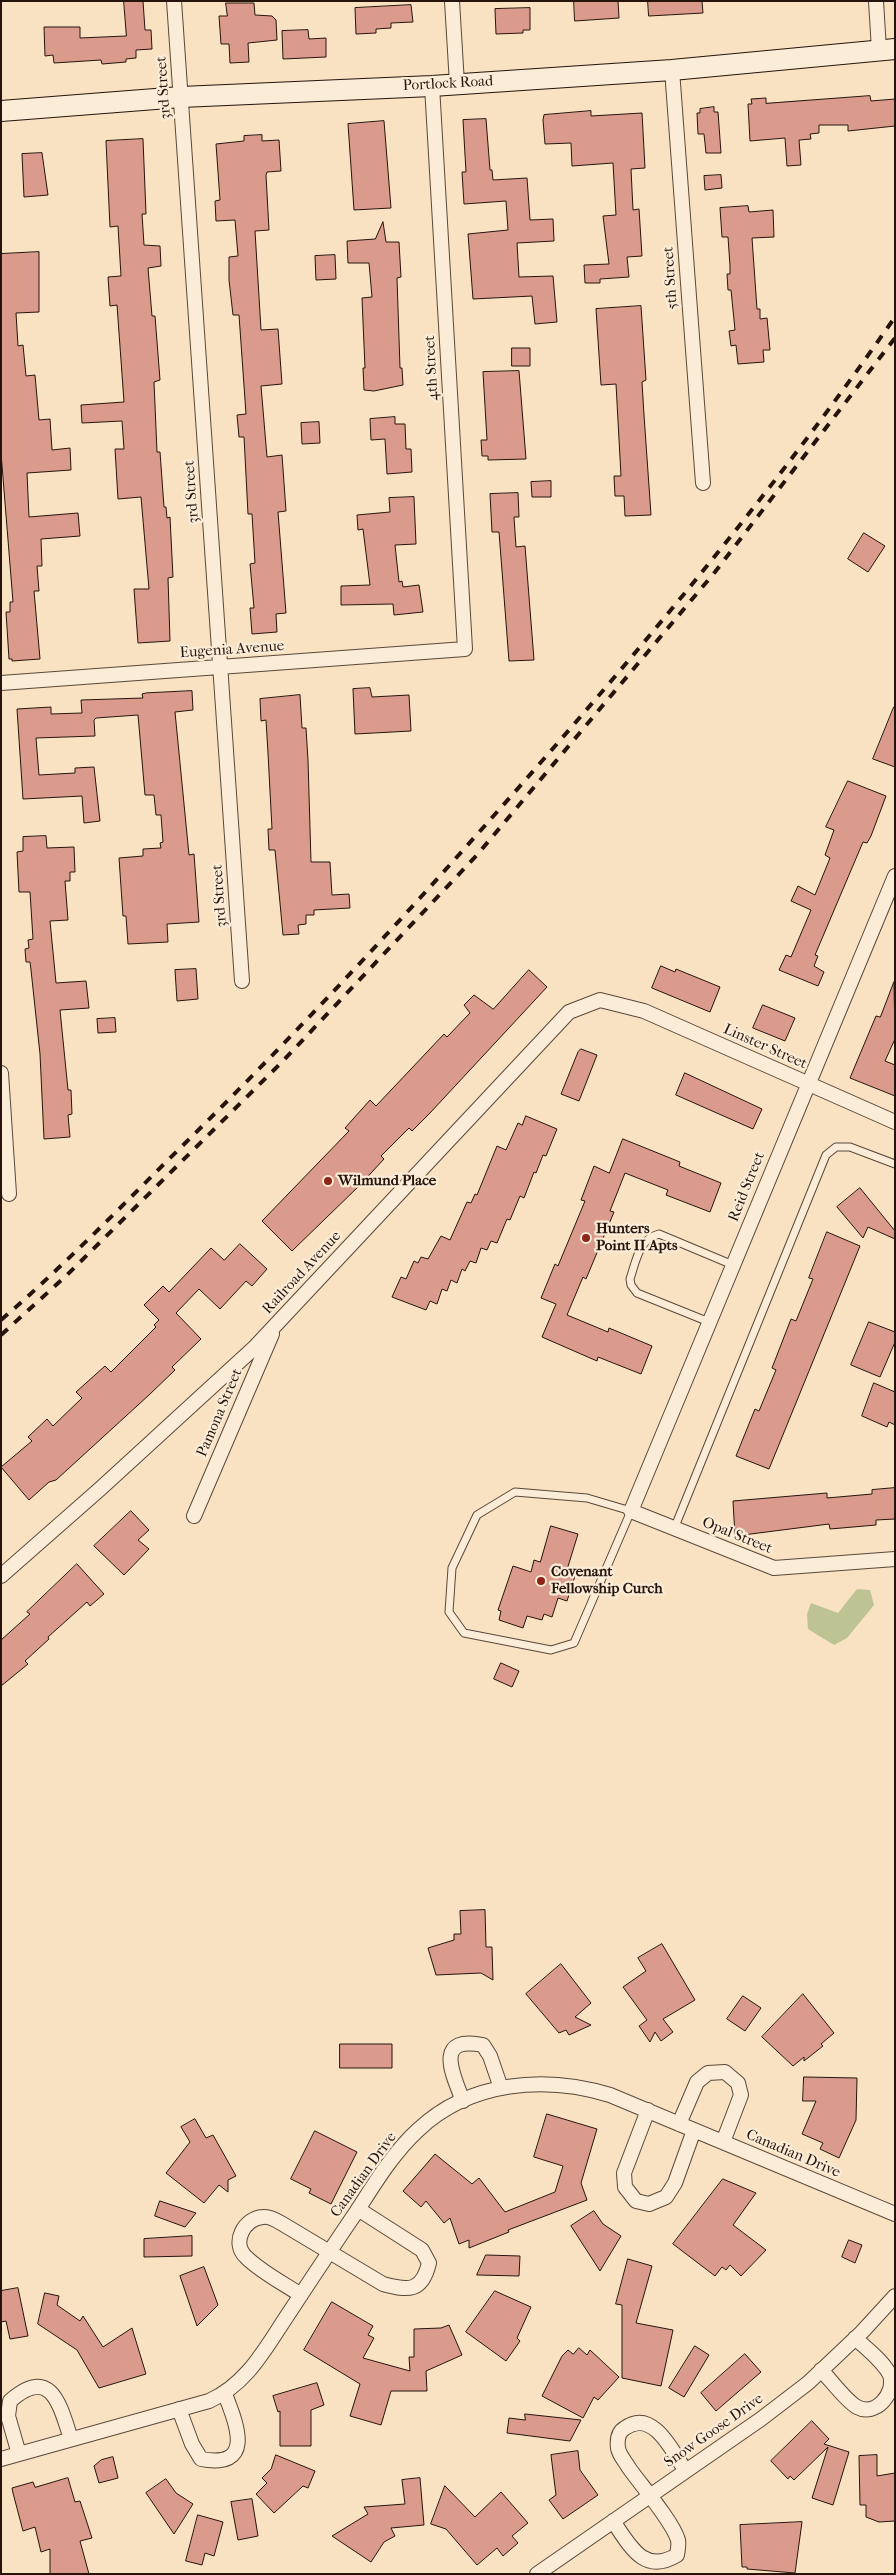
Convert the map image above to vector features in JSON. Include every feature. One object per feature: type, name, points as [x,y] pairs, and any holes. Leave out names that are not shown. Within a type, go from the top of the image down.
[{"type":"main road","name":"Portlock Road","points":[[1,111],[181,97],[432,86],[672,70],[887,49]]},
{"type":"street","name":"3rd Street","points":[[174,1],[242,981]]},
{"type":"street","points":[[452,1],[458,84]]},
{"type":"street","points":[[876,1],[887,49]]},
{"type":"street","name":"5th Street","points":[[672,70],[703,483]]},
{"type":"street","name":"4th Street","points":[[432,86],[465,649]]},
{"type":"street","name":"Eugenia Avenue","points":[[1,683],[465,649]]},
{"type":"street","name":"Reid Street","points":[[631,1511],[895,876]]},
{"type":"street","name":"Railroad Avenue","points":[[1,1576],[197,1402],[276,1324],[570,1012],[600,1000],[621,1005]]},
{"type":"street","name":"Linster Street","points":[[621,1005],[644,1011],[895,1122]]},
{"type":"street","points":[[1,1073],[9,1194]]},
{"type":"street","name":"Pamona Street","points":[[194,1516],[276,1324]]},
{"type":"street","name":"Opal Street","points":[[631,1511],[774,1568],[895,1559]]},
{"type":"street","points":[[463,2101],[449,2063],[450,2054],[458,2046],[471,2043],[482,2046],[490,2056],[501,2088]]},
{"type":"street","points":[[679,2124],[697,2082],[708,2073],[725,2072],[738,2082],[741,2094],[723,2142]]},
{"type":"street","name":"Canadian Drive","points":[[1,2459],[179,2409],[224,2394],[254,2366],[358,2209],[395,2156],[418,2130],[439,2113],[463,2101],[515,2084],[554,2083],[586,2087],[648,2110],[895,2214]]},
{"type":"street","points":[[648,2110],[624,2173],[625,2188],[636,2201],[649,2204],[666,2197],[674,2184],[694,2130]]},
{"type":"street","points":[[301,2295],[245,2257],[239,2246],[241,2232],[251,2220],[264,2216],[281,2223],[329,2253],[383,2284],[392,2287],[401,2289],[416,2287],[425,2278],[429,2262],[422,2250],[358,2209]]},
{"type":"street","name":"Snow Goose Drive","points":[[537,2574],[761,2419],[821,2370],[895,2296]]},
{"type":"street","points":[[821,2370],[858,2407],[872,2408],[884,2404],[891,2393],[892,2377],[880,2361],[855,2338]]},
{"type":"street","points":[[19,2454],[8,2416],[10,2400],[22,2390],[38,2386],[50,2390],[59,2402],[71,2439]]},
{"type":"street","points":[[179,2409],[192,2444],[201,2459],[215,2461],[230,2456],[238,2445],[239,2431],[224,2394]]},
{"type":"street","points":[[613,2521],[642,2563],[654,2567],[667,2564],[677,2555],[678,2542],[673,2527],[648,2496],[618,2452],[617,2441],[622,2430],[631,2423],[647,2424],[659,2432],[685,2470]]},
{"type":"lane","points":[[674,1529],[826,1155],[836,1147],[850,1147],[895,1164]]},
{"type":"lane","points":[[709,1322],[637,1293],[630,1285],[630,1279],[642,1245],[649,1237],[659,1234],[733,1265]]},
{"type":"lane","points":[[515,1492],[587,1498],[631,1511],[574,1643],[551,1650],[464,1633],[449,1612],[452,1568],[477,1515],[515,1492]]},
{"type":"green space","points":[[857,1589],[870,1590],[874,1605],[847,1638],[834,1645],[808,1629],[807,1614],[811,1603],[838,1613]]},
{"type":"building","points":[[124,1],[143,1],[145,30],[151,30],[152,49],[136,50],[136,58],[126,59],[126,62],[102,64],[101,60],[54,63],[53,55],[45,56],[44,27],[80,27],[80,38],[126,36]]},
{"type":"building","points":[[574,1],[618,1],[619,18],[575,21]]},
{"type":"building","points":[[648,1],[702,1],[703,13],[649,16]]},
{"type":"building","points":[[226,3],[254,3],[255,15],[272,16],[276,20],[277,40],[248,43],[249,62],[230,63],[229,44],[221,44],[219,16],[227,16]]},
{"type":"building","points":[[411,5],[413,22],[391,23],[391,28],[376,29],[376,33],[356,34],[355,8]]},
{"type":"building","points":[[530,8],[530,30],[523,30],[523,33],[496,34],[495,9]]},
{"type":"building","points":[[308,30],[309,39],[326,38],[326,57],[283,59],[282,31]]},
{"type":"building","points":[[870,96],[871,101],[895,99],[895,126],[848,131],[848,125],[819,125],[819,133],[810,134],[811,139],[799,140],[801,165],[787,166],[785,138],[750,141],[748,104],[752,104],[751,99],[766,98],[766,103]]},
{"type":"building","points":[[714,107],[714,112],[718,112],[721,153],[706,153],[704,134],[698,134],[697,113],[700,113],[700,109]]},
{"type":"building","points":[[591,111],[591,116],[642,113],[645,168],[631,169],[633,210],[639,209],[642,256],[627,257],[629,277],[600,279],[600,283],[585,283],[584,265],[609,264],[603,216],[616,215],[613,163],[572,166],[571,143],[545,144],[543,120],[544,115]]},
{"type":"building","points":[[486,119],[490,170],[492,170],[493,180],[527,178],[530,220],[553,219],[554,241],[517,243],[519,277],[553,276],[557,322],[535,324],[532,296],[473,299],[468,234],[508,230],[506,201],[464,204],[462,172],[466,172],[463,120]]},
{"type":"building","points":[[384,121],[391,208],[354,210],[348,124]]},
{"type":"building","points":[[262,135],[262,141],[279,140],[281,171],[267,172],[266,175],[269,230],[255,231],[261,330],[278,329],[282,384],[261,386],[267,457],[282,455],[286,511],[278,512],[286,613],[276,614],[277,632],[252,634],[250,608],[254,608],[250,564],[255,563],[252,514],[248,514],[244,437],[239,437],[237,415],[246,414],[239,315],[233,315],[229,280],[229,257],[238,256],[235,220],[216,221],[215,201],[220,200],[216,144],[244,141],[244,136]]},
{"type":"building","points":[[143,139],[146,214],[142,214],[144,245],[160,246],[161,266],[148,268],[152,316],[155,316],[160,380],[154,382],[157,452],[160,452],[164,507],[166,507],[167,518],[170,517],[173,577],[168,578],[170,641],[138,643],[134,589],[149,589],[141,497],[118,499],[115,449],[124,449],[122,421],[82,423],[81,405],[124,402],[117,305],[110,306],[108,277],[121,276],[118,226],[110,227],[106,141]]},
{"type":"building","points":[[42,153],[48,195],[24,197],[22,154]]},
{"type":"building","points":[[721,175],[722,188],[705,190],[704,176]]},
{"type":"building","points":[[748,206],[749,212],[773,210],[774,237],[752,238],[757,309],[760,309],[760,319],[767,318],[770,350],[763,350],[764,362],[738,364],[736,345],[731,346],[729,331],[735,330],[731,290],[728,290],[727,274],[730,274],[730,266],[728,237],[722,237],[720,208]]},
{"type":"building","points":[[383,222],[386,242],[399,242],[401,277],[397,278],[400,368],[402,368],[403,385],[374,391],[364,390],[363,368],[365,368],[362,298],[372,297],[369,263],[348,263],[347,241],[375,239]]},
{"type":"building","points":[[39,252],[39,312],[16,313],[18,346],[23,345],[26,376],[35,375],[39,420],[50,419],[52,450],[70,448],[71,470],[27,473],[29,517],[78,513],[80,536],[41,539],[42,566],[37,566],[39,591],[34,591],[40,659],[12,661],[12,659],[9,659],[6,612],[10,612],[10,602],[13,602],[1,453],[1,254]]},
{"type":"building","points":[[335,255],[336,279],[316,280],[315,256]]},
{"type":"building","points":[[641,306],[646,380],[642,382],[651,515],[625,516],[624,496],[615,496],[614,476],[621,476],[616,384],[601,385],[596,309]]},
{"type":"building","points":[[512,348],[530,348],[530,366],[512,366]]},
{"type":"building","points":[[519,371],[526,459],[488,460],[488,456],[482,456],[481,440],[487,440],[483,372]]},
{"type":"building","points":[[395,417],[395,424],[405,424],[406,449],[411,449],[412,472],[387,474],[385,439],[371,440],[370,419]]},
{"type":"building","points":[[319,422],[320,443],[302,444],[301,423]]},
{"type":"building","points":[[551,481],[551,497],[532,497],[531,482]]},
{"type":"building","points":[[518,493],[519,517],[514,517],[516,547],[525,546],[534,660],[509,661],[499,532],[492,532],[490,494]]},
{"type":"building","points":[[414,497],[416,544],[395,545],[399,582],[402,581],[403,587],[419,585],[423,612],[394,615],[393,604],[341,605],[341,586],[370,585],[363,529],[358,530],[357,515],[390,512],[389,498]]},
{"type":"building","points":[[864,533],[885,546],[868,572],[848,559]]},
{"type":"building","points":[[370,688],[372,697],[409,695],[411,731],[355,734],[353,689]]},
{"type":"building","points":[[192,691],[193,710],[175,712],[189,855],[194,854],[199,922],[167,924],[168,942],[128,944],[126,916],[123,916],[119,858],[143,856],[143,849],[161,848],[160,843],[163,842],[161,815],[156,815],[154,795],[145,795],[138,715],[96,718],[94,720],[95,736],[36,738],[39,775],[75,773],[75,768],[94,767],[100,821],[84,823],[82,796],[23,799],[17,709],[51,707],[51,714],[82,713],[81,700],[143,698],[142,694],[146,693]]},
{"type":"building","points":[[300,695],[302,728],[306,728],[311,862],[330,862],[332,895],[349,894],[350,908],[314,910],[314,915],[306,915],[306,924],[298,925],[299,934],[283,935],[275,850],[269,850],[268,829],[272,829],[268,753],[266,720],[261,721],[260,699]]},
{"type":"building","points":[[895,707],[895,767],[873,759]]},
{"type":"building","points":[[848,781],[886,796],[871,836],[867,843],[863,842],[815,955],[818,956],[814,966],[824,972],[818,986],[779,970],[786,955],[791,957],[811,910],[791,901],[798,886],[815,895],[830,858],[825,855],[834,830],[826,827]]},
{"type":"building","points":[[46,836],[47,848],[74,847],[75,872],[70,872],[70,881],[65,881],[68,920],[50,921],[56,983],[86,981],[89,1008],[60,1010],[68,1090],[71,1090],[72,1114],[68,1115],[70,1137],[44,1139],[40,1054],[30,962],[26,962],[25,949],[29,948],[28,940],[33,939],[30,892],[19,892],[17,852],[23,851],[23,837]]},
{"type":"building","points":[[661,966],[675,972],[676,969],[720,987],[710,1012],[652,988]]},
{"type":"building","points":[[196,969],[198,999],[177,1001],[175,970]]},
{"type":"building","points":[[529,970],[547,987],[430,1113],[412,1131],[409,1128],[381,1156],[384,1159],[359,1186],[292,1251],[262,1221],[349,1131],[345,1128],[370,1100],[376,1106],[444,1034],[447,1037],[470,1013],[464,1005],[474,995],[493,1009]]},
{"type":"building","points":[[894,982],[895,1039],[885,1061],[895,1065],[895,1096],[850,1078],[876,1016],[880,1017]]},
{"type":"building","points":[[763,1005],[795,1018],[785,1041],[753,1028]]},
{"type":"building","points":[[115,1018],[116,1032],[98,1033],[97,1019]]},
{"type":"building","points":[[581,1049],[597,1055],[579,1101],[561,1094],[578,1052]]},
{"type":"building","points":[[685,1073],[762,1109],[753,1129],[676,1095]]},
{"type":"building","points":[[526,1116],[557,1129],[546,1156],[543,1155],[536,1173],[534,1172],[524,1198],[520,1196],[510,1220],[507,1219],[497,1243],[491,1241],[487,1250],[481,1248],[476,1263],[470,1261],[465,1271],[462,1269],[457,1283],[451,1280],[447,1291],[442,1289],[437,1304],[430,1301],[426,1310],[392,1297],[401,1277],[406,1279],[414,1261],[418,1263],[421,1257],[428,1259],[441,1236],[450,1240],[467,1202],[471,1203],[475,1194],[477,1195],[497,1146],[506,1150],[518,1123],[522,1125]]},
{"type":"building","name":"Hunters Point II Apts","points":[[623,1139],[680,1162],[679,1166],[721,1183],[710,1212],[666,1195],[668,1190],[625,1173],[610,1211],[614,1212],[586,1279],[583,1277],[567,1315],[608,1332],[609,1328],[652,1346],[641,1374],[598,1357],[597,1361],[542,1337],[556,1304],[541,1298],[555,1264],[558,1266],[585,1201],[581,1200],[594,1166],[609,1173]]},
{"type":"building","points":[[860,1188],[895,1231],[895,1239],[868,1227],[863,1238],[837,1207]]},
{"type":"building","points":[[827,1232],[860,1246],[769,1469],[736,1456],[755,1409],[759,1411],[776,1370],[772,1368],[791,1319],[796,1321],[813,1279],[809,1278]]},
{"type":"building","points":[[240,1244],[267,1269],[252,1286],[246,1281],[220,1309],[199,1289],[176,1313],[201,1339],[172,1367],[175,1370],[149,1395],[56,1480],[49,1482],[29,1500],[1,1467],[32,1441],[28,1437],[47,1419],[53,1426],[82,1398],[76,1392],[105,1366],[111,1372],[156,1327],[154,1325],[159,1320],[144,1305],[163,1286],[169,1292],[211,1248],[224,1260]]},
{"type":"building","points":[[869,1322],[895,1332],[895,1342],[880,1377],[851,1365]]},
{"type":"building","points":[[874,1383],[895,1392],[895,1425],[889,1422],[887,1427],[862,1416]]},
{"type":"building","points":[[895,1488],[895,1519],[876,1520],[876,1525],[830,1529],[829,1524],[735,1536],[733,1501],[827,1493],[827,1498],[872,1494],[872,1490]]},
{"type":"building","points":[[131,1511],[149,1530],[138,1540],[149,1549],[124,1575],[94,1546]]},
{"type":"building","name":"Covenant Fellowship Curch","points":[[551,1526],[578,1534],[566,1573],[575,1576],[567,1601],[558,1598],[552,1617],[544,1614],[542,1620],[527,1616],[523,1628],[499,1620],[501,1611],[498,1610],[513,1566],[531,1572],[534,1560],[540,1562]]},
{"type":"building","points":[[77,1564],[104,1594],[90,1606],[87,1602],[48,1637],[49,1639],[25,1661],[28,1664],[1,1686],[1,1640],[30,1614],[27,1612]]},
{"type":"building","points":[[501,1663],[519,1671],[512,1687],[494,1679]]},
{"type":"building","points":[[485,1910],[486,1947],[492,1947],[493,1980],[481,1973],[436,1975],[428,1948],[454,1940],[454,1934],[461,1934],[460,1911]]},
{"type":"building","points":[[662,1944],[695,2000],[663,2019],[673,2032],[661,2041],[655,2032],[650,2042],[639,2026],[647,2020],[623,1987],[646,1971],[638,1958]]},
{"type":"building","points":[[561,1964],[591,2003],[575,2017],[591,2025],[569,2035],[566,2030],[559,2033],[526,1994]]},
{"type":"building","points":[[803,1994],[834,2033],[821,2044],[823,2046],[804,2061],[804,2057],[793,2066],[762,2037]]},
{"type":"building","points":[[743,1996],[761,2008],[745,2031],[727,2019]]},
{"type":"building","points":[[340,2044],[392,2044],[392,2068],[340,2068]]},
{"type":"building","points":[[804,2077],[857,2078],[856,2120],[839,2158],[820,2149],[823,2143],[802,2134],[816,2101],[803,2101]]},
{"type":"building","points":[[547,2114],[597,2129],[581,2183],[587,2200],[508,2230],[509,2232],[469,2248],[469,2240],[459,2244],[450,2218],[444,2223],[426,2201],[421,2207],[403,2191],[435,2154],[472,2184],[479,2178],[505,2212],[555,2192],[563,2166],[534,2157]]},
{"type":"building","points":[[195,2119],[206,2138],[213,2135],[236,2176],[228,2180],[228,2192],[219,2185],[204,2203],[166,2173],[190,2142],[181,2127]]},
{"type":"building","points":[[315,2131],[357,2152],[331,2204],[309,2193],[311,2189],[291,2179]]},
{"type":"building","points":[[723,2179],[756,2193],[733,2225],[766,2250],[741,2276],[730,2265],[726,2270],[722,2267],[715,2276],[673,2244]]},
{"type":"building","points":[[160,2201],[196,2213],[185,2227],[155,2216]]},
{"type":"building","points":[[594,2211],[603,2224],[621,2236],[600,2271],[571,2226]]},
{"type":"building","points":[[192,2236],[192,2256],[144,2257],[144,2239]]},
{"type":"building","points":[[849,2240],[862,2245],[855,2263],[842,2257]]},
{"type":"building","points":[[486,2255],[520,2256],[519,2276],[477,2275]]},
{"type":"building","points":[[628,2259],[652,2266],[636,2323],[673,2330],[661,2386],[622,2378],[622,2305],[616,2304]]},
{"type":"building","points":[[204,2267],[218,2305],[197,2326],[180,2276]]},
{"type":"building","points":[[18,2288],[28,2336],[10,2339],[6,2321],[1,2322],[1,2291]]},
{"type":"building","points":[[495,2291],[531,2307],[517,2338],[520,2341],[506,2361],[466,2332]]},
{"type":"building","points":[[45,2293],[59,2296],[57,2305],[80,2321],[83,2316],[103,2347],[132,2328],[146,2374],[99,2388],[77,2350],[38,2324]]},
{"type":"building","points":[[332,2302],[373,2326],[368,2335],[374,2338],[363,2358],[410,2371],[409,2357],[414,2357],[414,2329],[441,2328],[449,2325],[462,2355],[426,2371],[427,2391],[391,2391],[381,2425],[350,2416],[360,2384],[304,2350]]},
{"type":"building","points":[[695,2346],[709,2355],[684,2397],[669,2388]]},
{"type":"building","points":[[579,2348],[587,2355],[590,2350],[619,2377],[598,2400],[594,2397],[583,2418],[542,2396],[562,2356],[568,2350],[573,2354]]},
{"type":"building","points":[[745,2354],[761,2372],[716,2411],[701,2393]]},
{"type":"building","points":[[317,2383],[324,2405],[311,2410],[311,2446],[280,2446],[280,2411],[278,2412],[273,2396]]},
{"type":"building","points":[[525,2414],[581,2420],[570,2441],[507,2433],[509,2418],[525,2420]]},
{"type":"building","points":[[812,2421],[829,2439],[824,2444],[849,2452],[833,2505],[812,2498],[828,2447],[794,2480],[790,2476],[788,2479],[771,2461]]},
{"type":"building","points":[[578,2451],[580,2470],[598,2495],[563,2519],[549,2500],[556,2495],[551,2455]]},
{"type":"building","points":[[276,2455],[315,2471],[308,2488],[303,2486],[274,2513],[256,2494],[267,2483],[262,2478],[271,2469]]},
{"type":"building","points":[[877,2455],[877,2476],[895,2473],[895,2521],[879,2522],[866,2517],[866,2505],[860,2505],[859,2456]]},
{"type":"building","points":[[113,2457],[118,2478],[99,2483],[94,2466],[101,2460]]},
{"type":"building","points":[[68,2478],[75,2502],[80,2501],[92,2538],[80,2541],[89,2574],[50,2574],[50,2549],[41,2552],[35,2527],[23,2531],[13,2493],[12,2488],[33,2482],[35,2487]]},
{"type":"building","points":[[420,2478],[424,2525],[391,2528],[395,2536],[384,2542],[371,2562],[332,2536],[368,2514],[364,2507],[405,2504],[402,2480]]},
{"type":"building","points":[[166,2479],[176,2493],[193,2504],[174,2534],[146,2493]]},
{"type":"building","points":[[445,2486],[475,2517],[501,2492],[528,2523],[512,2536],[518,2543],[503,2556],[497,2548],[477,2565],[446,2529],[431,2524]]},
{"type":"building","points":[[252,2499],[258,2536],[238,2540],[231,2502]]},
{"type":"building","points":[[198,2515],[223,2522],[214,2556],[205,2553],[202,2565],[186,2561]]},
{"type":"building","points":[[802,2522],[795,2573],[742,2567],[740,2525]]},
{"type":"railway","points":[[1,1320],[86,1242],[241,1087],[350,974],[456,858],[684,594],[793,457],[895,317]]},
{"type":"railway","points":[[1,1335],[67,1275],[282,1062],[477,855],[715,572],[895,338]]},
{"type":"place","name":"Wilmund Place","points":[[328,1181]]},
{"type":"place","name":"Hunters Point II Apts","points":[[586,1238]]},
{"type":"place","name":"Covenant Fellowship Curch","points":[[541,1581]]}]
